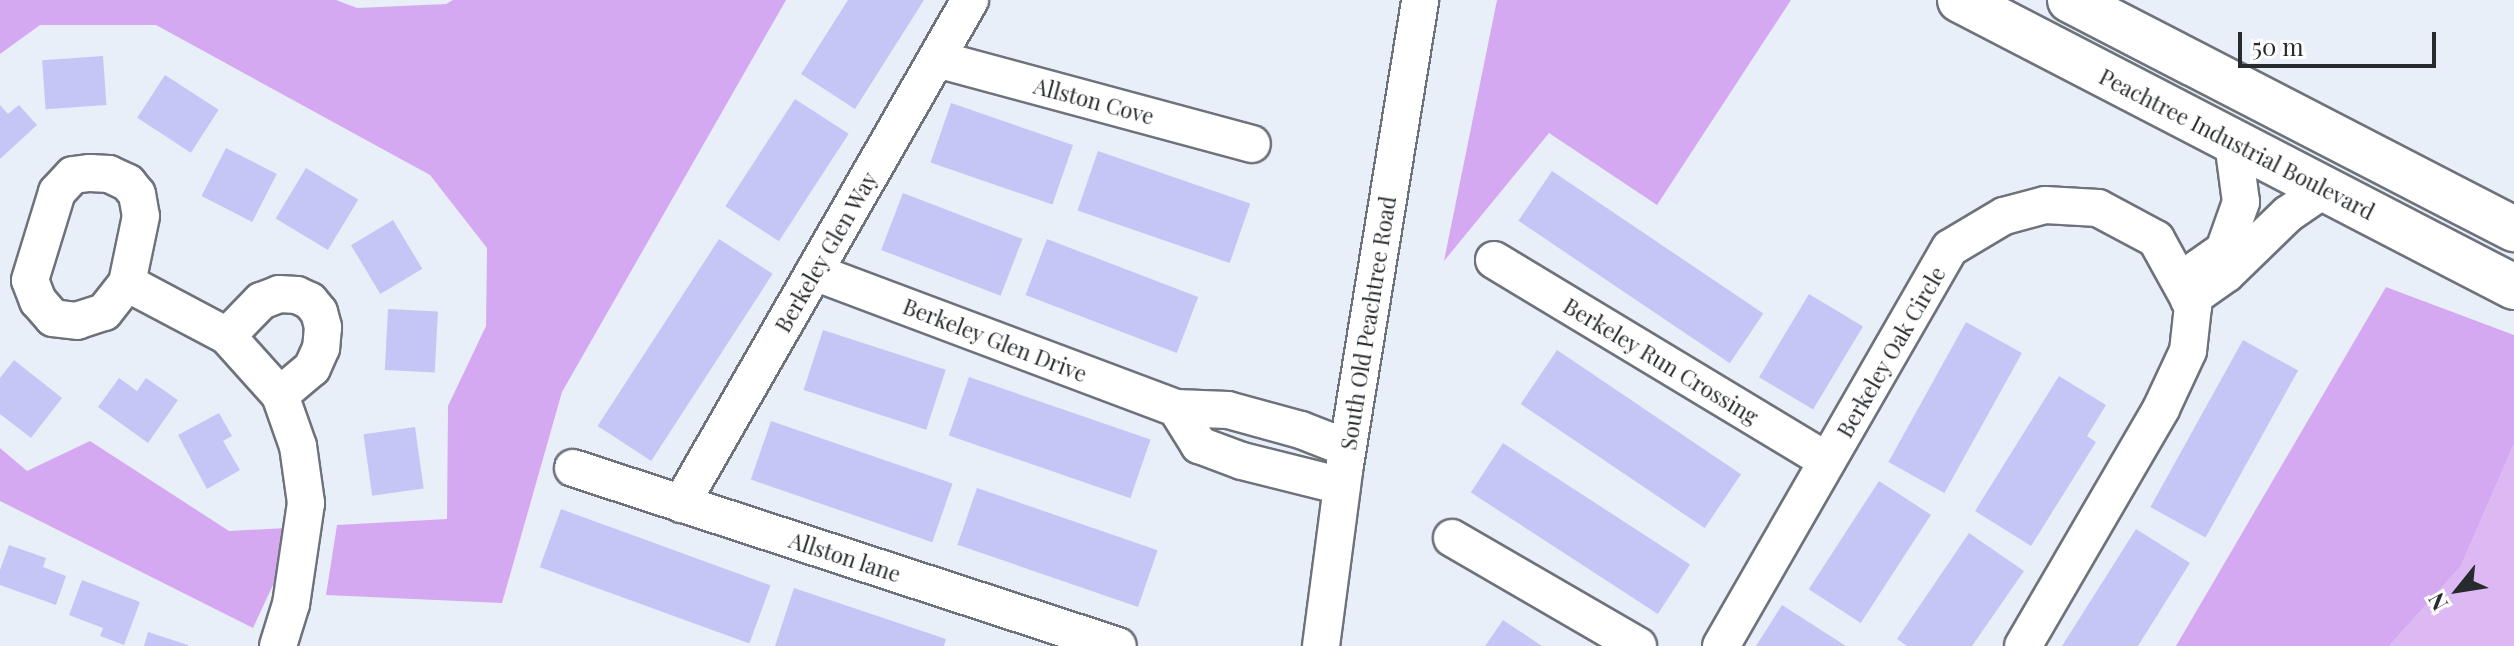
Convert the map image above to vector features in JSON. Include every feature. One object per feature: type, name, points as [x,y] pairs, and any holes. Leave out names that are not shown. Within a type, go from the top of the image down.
[{"type":"highway","name":"Peachtree Industrial Boulevard","points":[[1960,0],[2514,287]]},
{"type":"highway","points":[[2070,0],[2514,229]]},
{"type":"street","name":"Berkeley Glen Way","points":[[681,504],[970,0]]},
{"type":"street","name":"South Old Peachtree Road","points":[[1321,646],[1347,448],[1420,0]]},
{"type":"street","name":"Allston Cove","points":[[937,59],[1252,144]]},
{"type":"street","points":[[2183,289],[2226,274],[2244,236],[2233,142]]},
{"type":"street","points":[[2244,236],[2288,214],[2323,190]]},
{"type":"street","name":"Berkeley Oak Circle","points":[[1721,646],[1950,248],[1977,229],[2004,216],[2045,205],[2098,208],[2156,239],[2193,306],[2188,351],[2161,409],[2023,646]]},
{"type":"street","name":"Berkeley Run Crossing","points":[[1494,260],[1827,461]]},
{"type":"street","name":"Berkeley Glen Drive","points":[[814,272],[1176,408],[1240,413],[1301,430],[1347,448]]},
{"type":"street","points":[[127,283],[227,336],[280,395],[298,446],[306,503],[291,604],[278,646]]},
{"type":"street","points":[[227,336],[261,301],[279,294],[297,295],[310,301],[319,312],[323,327],[321,348],[312,368],[280,395]]},
{"type":"street","points":[[1176,408],[1199,445],[1342,486]]},
{"type":"street","points":[[1226,455],[1240,413]]},
{"type":"street","name":"Allston lane","points":[[573,468],[1118,646]]},
{"type":"street","points":[[1452,538],[1638,646]]},
{"type":"shaded area","points":[[0,0],[336,0],[357,8],[446,4],[453,0],[786,0],[562,392],[502,603],[326,595],[337,525],[447,519],[448,406],[486,326],[487,248],[430,175],[156,25],[40,25],[0,54]]},
{"type":"shaded area","points":[[1497,0],[1791,0],[1657,205],[1549,133],[1444,261]]},
{"type":"shaded area","points":[[2386,287],[2514,335],[2514,444],[2461,566],[2389,646],[2176,646]]},
{"type":"shaded area","points":[[90,441],[229,531],[286,528],[279,572],[253,628],[0,501],[0,448],[27,471]]},
{"type":"shaded area","points":[[2514,444],[2514,646],[2389,646],[2461,566]]},
{"type":"building","points":[[848,0],[924,0],[855,109],[801,74]]},
{"type":"building","points":[[103,56],[106,105],[46,109],[42,60]]},
{"type":"building","points":[[165,75],[219,110],[191,153],[137,118]]},
{"type":"building","points":[[795,99],[849,134],[779,241],[725,206]]},
{"type":"building","points":[[951,103],[1073,145],[1052,205],[930,163]]},
{"type":"building","points":[[0,105],[8,114],[19,105],[37,125],[0,159]]},
{"type":"building","points":[[226,148],[277,174],[252,222],[201,196]]},
{"type":"building","points":[[1098,151],[1250,203],[1230,263],[1077,211]]},
{"type":"building","points":[[306,168],[358,199],[328,250],[276,219]]},
{"type":"building","points":[[1552,171],[1763,314],[1730,363],[1518,221]]},
{"type":"building","points":[[903,193],[1022,239],[1001,296],[881,250]]},
{"type":"building","points":[[393,220],[422,269],[380,294],[351,245]]},
{"type":"building","points":[[719,239],[773,274],[651,461],[598,426]]},
{"type":"building","points":[[1047,239],[1198,297],[1177,353],[1025,295]]},
{"type":"building","points":[[1809,294],[1863,326],[1813,410],[1759,377]]},
{"type":"building","points":[[388,309],[438,312],[435,373],[385,370]]},
{"type":"building","points":[[1966,322],[2022,353],[1944,493],[1888,462]]},
{"type":"building","points":[[823,330],[946,370],[926,430],[804,390]]},
{"type":"building","points":[[2243,340],[2298,371],[2206,538],[2150,507]]},
{"type":"building","points":[[1557,350],[1741,474],[1705,528],[1521,404]]},
{"type":"building","points":[[14,360],[62,398],[31,438],[0,414],[0,378]]},
{"type":"building","points":[[2059,376],[2106,405],[2087,436],[2096,442],[2031,546],[1975,511]]},
{"type":"building","points":[[969,377],[1151,440],[1130,498],[949,436]]},
{"type":"building","points":[[119,378],[137,391],[146,378],[178,400],[148,443],[98,407]]},
{"type":"building","points":[[219,413],[232,436],[223,441],[240,470],[207,489],[178,435]]},
{"type":"building","points":[[771,421],[953,484],[932,542],[751,480]]},
{"type":"building","points":[[415,427],[424,488],[372,496],[364,434]]},
{"type":"building","points":[[1503,443],[1690,564],[1658,614],[1471,492]]},
{"type":"building","points":[[1879,481],[1931,515],[1861,623],[1809,589]]},
{"type":"building","points":[[977,488],[1158,550],[1138,607],[957,545]]},
{"type":"building","points":[[561,509],[771,585],[749,644],[540,567]]},
{"type":"building","points":[[2136,529],[2190,563],[2138,646],[2062,646]]},
{"type":"building","points":[[1969,533],[2024,571],[1972,646],[1907,646],[1897,639]]},
{"type":"building","points":[[9,545],[46,558],[43,567],[66,576],[56,605],[0,585],[0,570]]},
{"type":"building","points":[[82,580],[140,602],[124,645],[100,636],[103,628],[69,615]]},
{"type":"building","points":[[794,588],[946,639],[944,646],[775,646]]},
{"type":"building","points":[[1782,605],[1846,646],[1756,646]]},
{"type":"building","points":[[1503,620],[1542,646],[1485,646]]},
{"type":"building","points":[[148,632],[188,645],[188,646],[144,646]]}]
